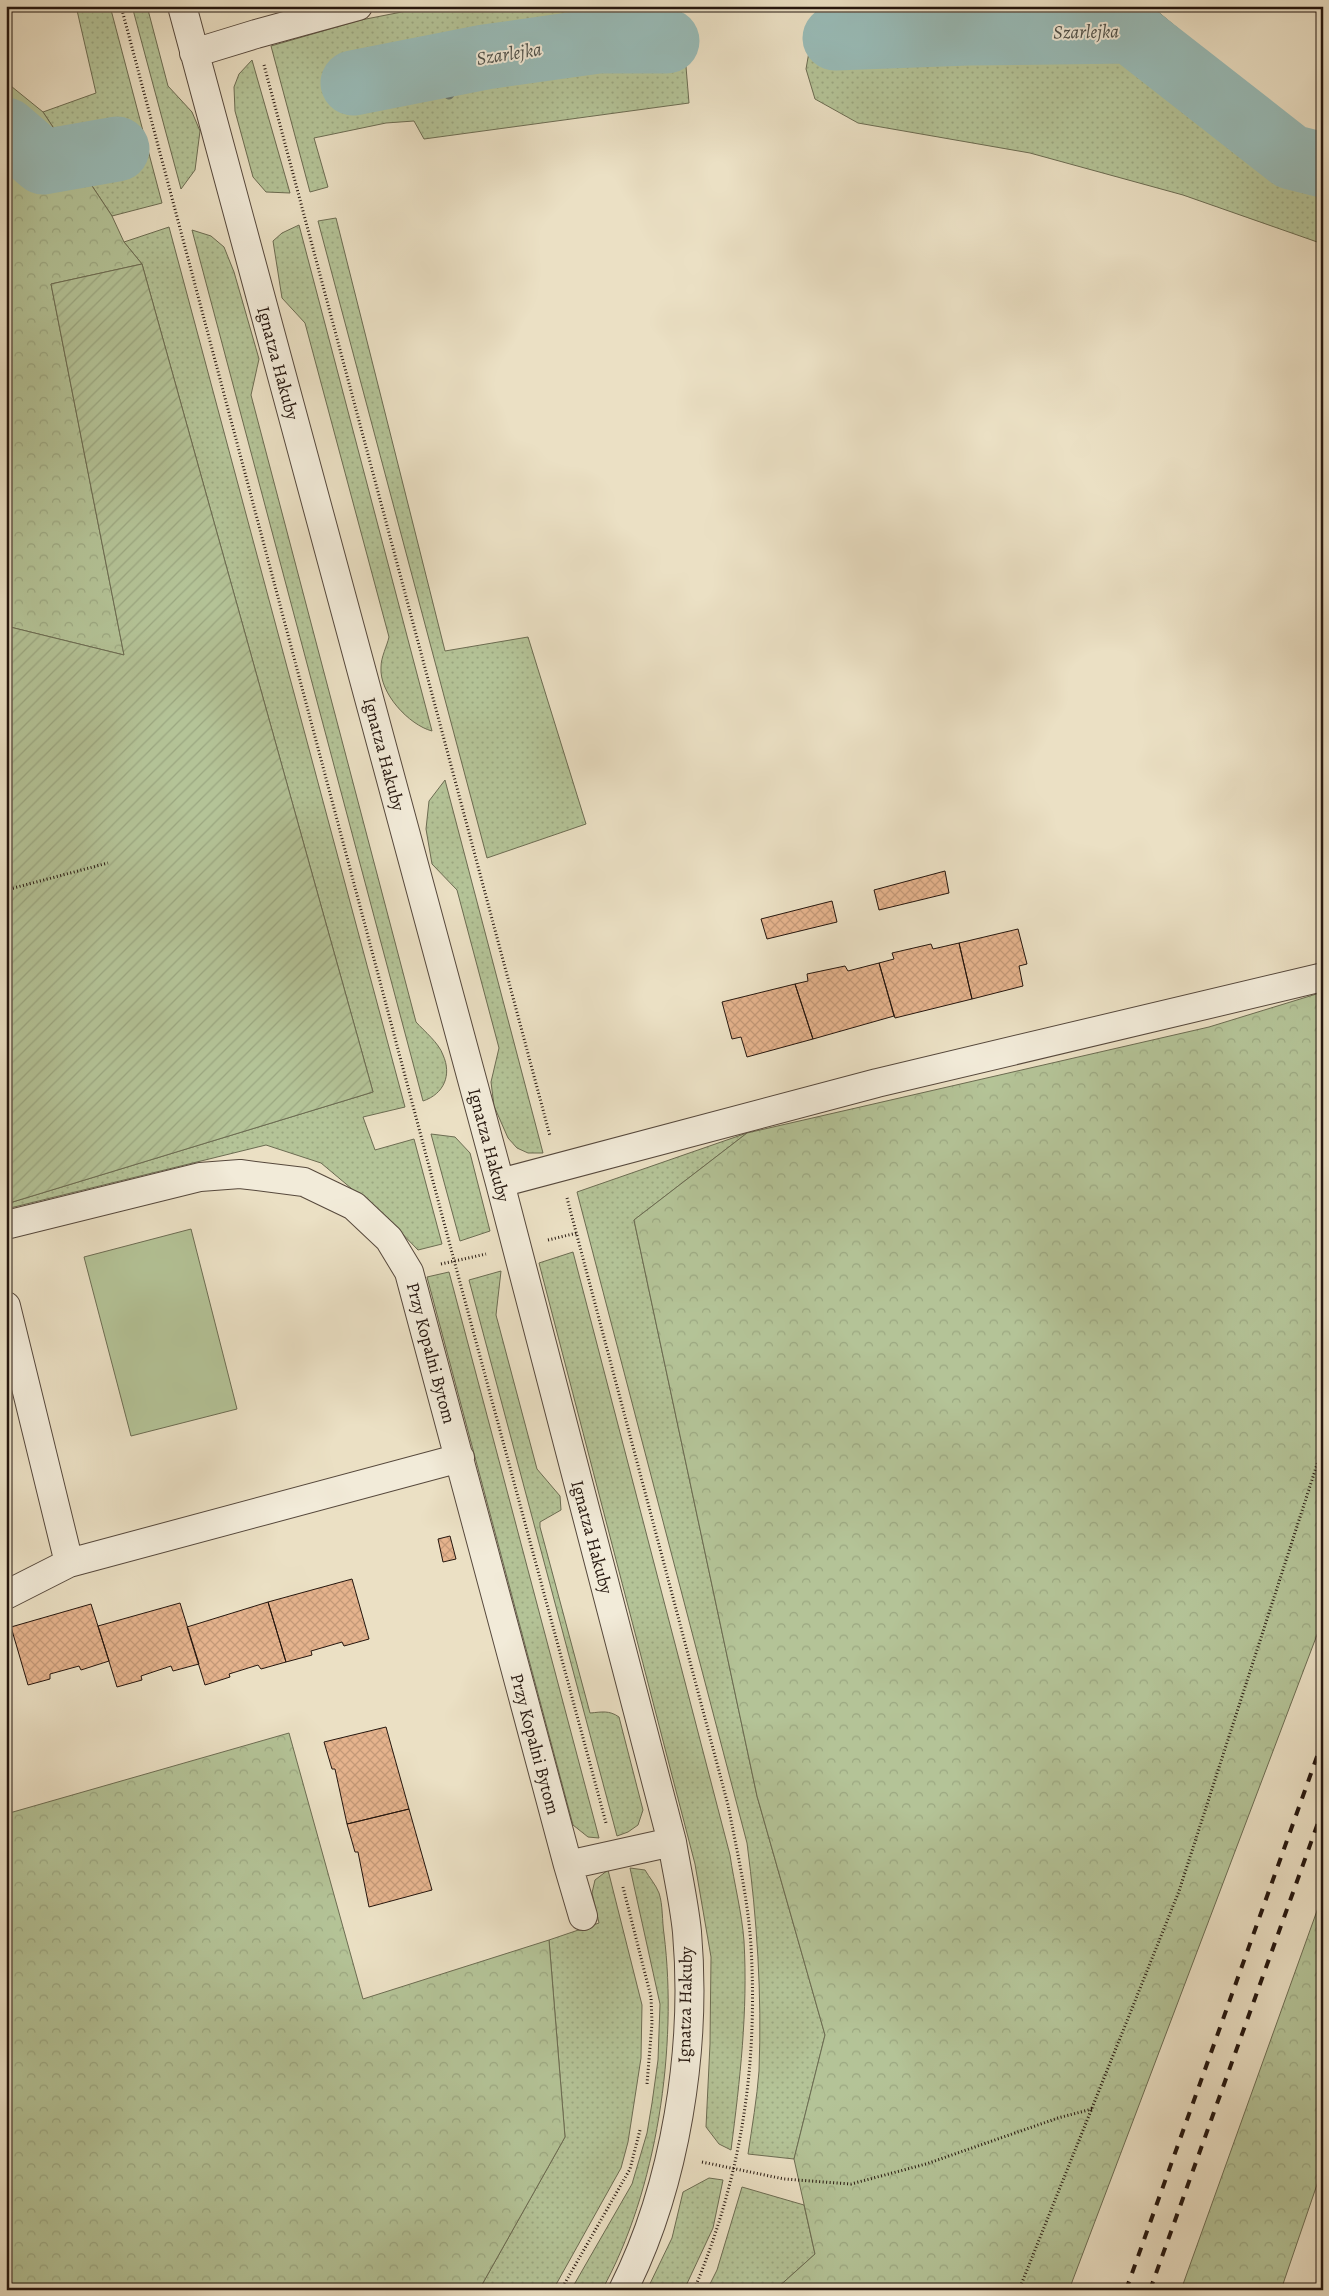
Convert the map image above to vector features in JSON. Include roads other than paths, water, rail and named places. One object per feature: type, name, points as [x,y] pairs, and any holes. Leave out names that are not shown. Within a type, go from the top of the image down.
[{"type":"street","name":"Ignatza Hakuby","points":[[182,6],[500,1183],[672,1842],[686,1930],[689,1975],[683,2083],[672,2142],[652,2222],[622,2290]]},
{"type":"street","points":[[194,53],[358,6]]},
{"type":"street","points":[[500,1183],[559,1169],[877,1083],[1323,977]]},
{"type":"street","name":"Przy Kopalni Bytom","points":[[6,1225],[200,1177],[240,1174],[304,1182],[354,1206],[389,1239],[408,1272],[583,1916]]},
{"type":"street","points":[[6,1306],[69,1563]]},
{"type":"street","points":[[6,1595],[69,1563],[460,1458]]},
{"type":"street","points":[[568,1865],[672,1842]]},
{"type":"waterway","name":"Szarlejka","points":[[835,38],[968,33],[1130,31],[1291,157],[1323,165]]},
{"type":"waterway","name":"Szarlejka","points":[[353,83],[485,57],[598,41],[667,41]]},
{"type":"waterway","points":[[449,94],[455,64]]},
{"type":"waterway","name":"Szarlejka","points":[[6,130],[43,162],[117,149]]},
{"type":"railway","points":[[1126,2290],[1323,1740]]},
{"type":"railway","points":[[1150,2290],[1323,1809]]}]
